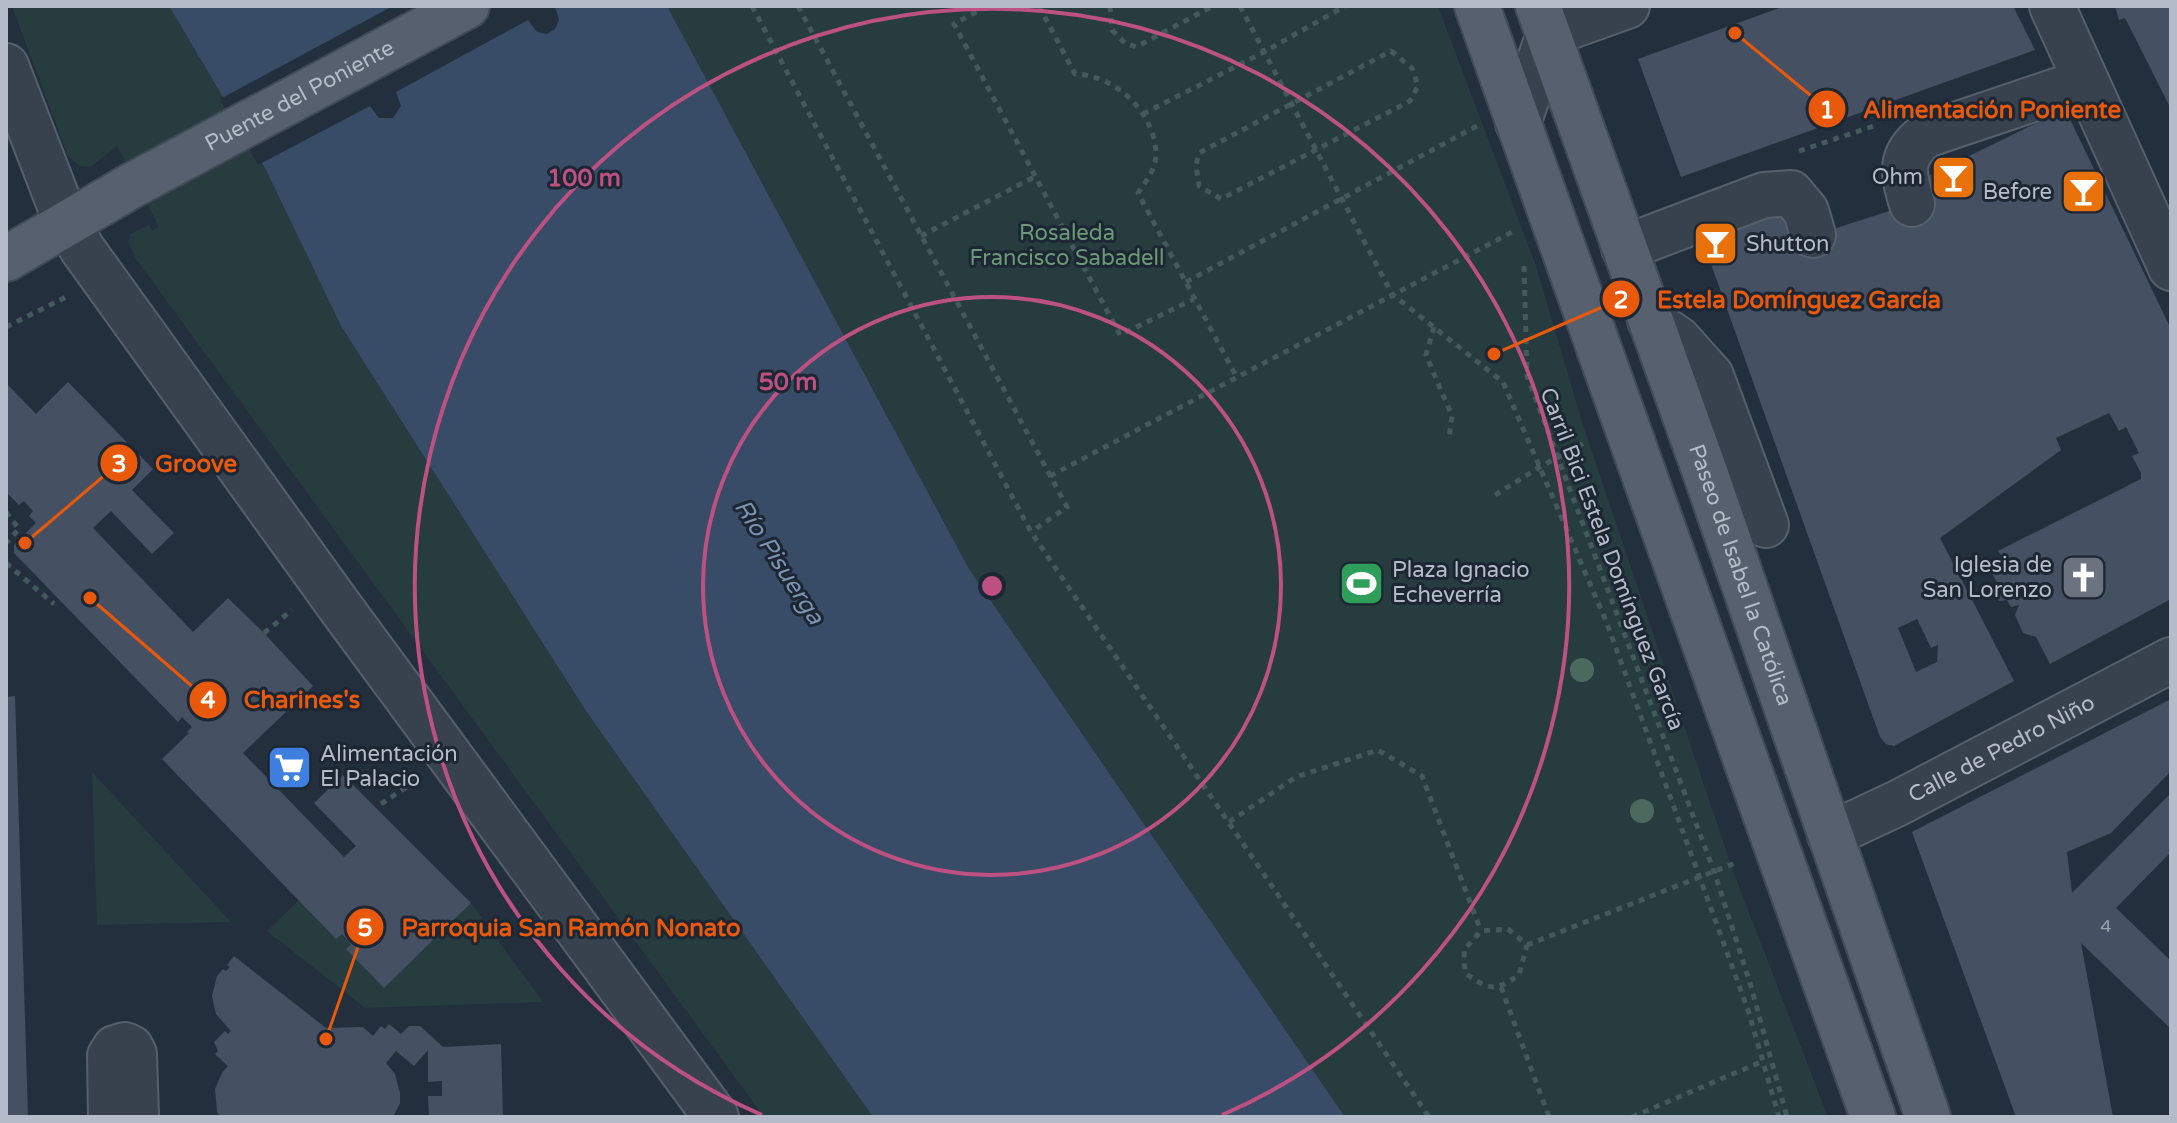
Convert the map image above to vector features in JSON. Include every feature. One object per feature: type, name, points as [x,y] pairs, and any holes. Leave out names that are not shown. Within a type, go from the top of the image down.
[{"type":"main road","name":"Puente del Poniente","points":[[6,259],[131,186],[467,6]]},
{"type":"main road","points":[[1477,6],[1873,1117]]},
{"type":"main road","name":"Paseo de Isabel la Católica","points":[[1544,20],[1928,1117]]},
{"type":"street","points":[[1518,123],[1544,20],[1627,6]]},
{"type":"street","points":[[2052,6],[2171,268]]},
{"type":"street","points":[[6,66],[67,224],[343,611],[711,1115]]},
{"type":"street","points":[[1912,204],[1905,178],[1905,158],[1914,144],[1926,135],[2086,81]]},
{"type":"street","points":[[1624,248],[1764,195],[1791,193],[1806,211],[1813,235]]},
{"type":"street","points":[[1650,320],[1678,339],[1711,376],[1766,525]]},
{"type":"street","name":"Calle de Pedro Niño","points":[[1830,835],[1898,803],[2171,660]]},
{"type":"street","points":[[111,1117],[110,1056],[115,1048],[125,1045],[134,1054],[136,1117]]},
{"type":"path","points":[[752,6],[1031,532],[1429,1117]]},
{"type":"path","points":[[798,6],[1067,507],[1031,532]]},
{"type":"path","points":[[987,6],[954,24],[1120,335],[1194,299]]},
{"type":"path","points":[[1039,6],[1075,74],[1091,74],[1111,83],[1127,95],[1143,114],[1156,155],[1151,174],[1138,193],[1236,376]]},
{"type":"path","points":[[1110,6],[1112,30],[1125,43],[1136,47],[1213,6]]},
{"type":"path","points":[[1240,6],[1392,294],[1503,382],[1606,621],[1748,1010],[1779,1117]]},
{"type":"path","points":[[1143,114],[1345,6]]},
{"type":"path","points":[[1391,51],[1412,68],[1418,86],[1410,101],[1221,199],[1199,186],[1196,165],[1199,153],[1292,104],[1391,51]]},
{"type":"path","points":[[1787,155],[1878,124]]},
{"type":"path","points":[[1186,282],[1461,132]]},
{"type":"path","points":[[921,236],[1036,176]]},
{"type":"path","points":[[1523,226],[1523,242]]},
{"type":"path","points":[[1050,476],[1494,239]]},
{"type":"path","name":"Carril Bici Estela Domínguez García","points":[[1523,257],[1527,376],[1714,871],[1750,983],[1787,1117]]},
{"type":"path","points":[[1434,327],[1426,355],[1452,416],[1449,437]]},
{"type":"path","points":[[1495,495],[1592,439]]},
{"type":"path","points":[[6,512],[19,529],[6,543]]},
{"type":"path","points":[[6,563],[54,604]]},
{"type":"path","points":[[1229,822],[1296,777],[1378,750],[1422,776],[1481,931]]},
{"type":"path","points":[[1527,945],[1739,862]]},
{"type":"path","points":[[1508,929],[1527,945],[1519,975],[1501,987],[1485,987],[1465,973],[1464,950],[1481,931],[1508,929]]},
{"type":"path","points":[[1501,987],[1549,1117]]},
{"type":"path","points":[[1632,1117],[1763,1061]]},
{"type":"green space","points":[[12,6],[169,6],[266,170],[341,326],[586,711],[873,1117],[764,1117],[136,259],[128,242],[130,234],[149,225],[152,231],[159,227],[117,146],[90,167],[80,166],[68,156]]},
{"type":"green space","name":"Rosaleda Francisco Sabadell","points":[[667,6],[1438,6],[1536,266],[1583,425],[1733,871],[1828,1117],[1345,1117],[969,569]]},
{"type":"green space","points":[[92,772],[231,922],[97,925]]},
{"type":"green space","points":[[299,900],[336,939],[342,934],[351,945],[347,949],[384,988],[471,903],[543,1002],[365,1008],[267,931]]},
{"type":"water","name":"Río Pisuerga","points":[[169,6],[667,6],[969,569],[1345,1117],[873,1117],[586,711],[341,326],[266,170]]},
{"type":"pier","points":[[393,6],[555,6],[559,20],[555,29],[547,34],[537,32],[528,20],[396,92],[401,106],[393,118],[379,118],[370,106],[258,165],[220,99]]},
{"type":"building","points":[[1785,6],[2013,6],[2035,50],[1681,177],[1638,59]]},
{"type":"building","points":[[2115,6],[2171,6],[2171,109],[2125,18],[2119,20]]},
{"type":"building","points":[[2065,109],[2171,329],[2171,599],[2050,664],[2036,637],[2023,633],[2015,615],[2019,605],[2011,607],[2007,600],[1999,601],[1995,597],[2000,588],[1989,568],[2004,559],[1998,551],[2141,479],[2132,456],[2139,453],[2126,427],[2119,431],[2109,413],[2056,438],[2061,450],[1940,538],[2014,681],[1894,746],[1886,744],[1880,737],[1702,239],[1784,210],[1796,241],[1933,197],[1924,178]],"holes":[[[1917,619],[1931,648],[1938,645],[1937,662],[1916,672],[1898,628]]]},
{"type":"building","points":[[68,382],[153,469],[132,490],[174,533],[152,554],[111,511],[93,528],[193,632],[228,598],[313,686],[243,753],[344,857],[356,846],[314,803],[343,775],[471,903],[384,988],[346,949],[351,945],[342,934],[336,939],[162,759],[192,727],[182,717],[178,722],[14,553],[14,545],[36,523],[29,516],[33,511],[24,501],[19,505],[6,492],[6,387],[8,385],[36,414]]},
{"type":"building","points":[[15,696],[28,1117],[6,1117],[6,697]]},
{"type":"building","points":[[2171,699],[2171,771],[2111,833],[2067,852],[2072,893],[2171,793],[2171,852],[2116,908],[2171,961],[2171,1029],[2081,943],[2113,1117],[2016,1117],[1912,832]]},
{"type":"building","points":[[234,956],[326,1028],[363,1027],[373,1036],[381,1026],[385,1029],[389,1024],[401,1034],[409,1026],[420,1026],[443,1047],[501,1044],[503,1117],[429,1117],[428,1096],[442,1096],[442,1081],[428,1082],[428,1050],[414,1066],[396,1051],[386,1063],[395,1074],[400,1093],[400,1103],[393,1117],[220,1117],[215,1089],[228,1066],[215,1054],[218,1051],[214,1042],[225,1031],[228,1034],[231,1031],[216,1014],[212,996],[217,976],[230,967],[227,965]]},
{"type":"place","name":"Alimentación Poniente","points":[[1735,33]]},
{"type":"place","name":"Ohm","points":[[1954,177]]},
{"type":"place","name":"Before","points":[[2083,192]]},
{"type":"place","name":"Shutton","points":[[1715,244]]},
{"type":"place","name":"Estela Domínguez García","points":[[1494,354]]},
{"type":"place","name":"Groove","points":[[25,543]]},
{"type":"place","name":"Iglesia de San Lorenzo","points":[[2083,578]]},
{"type":"place","name":"Plaza Ignacio Echeverría","points":[[1361,583]]},
{"type":"place","name":"Charines's","points":[[90,598]]},
{"type":"place","name":"Alimentación El Palacio","points":[[289,767]]},
{"type":"place","name":"Parroquia San Ramón Nonato","points":[[326,1039]]}]
